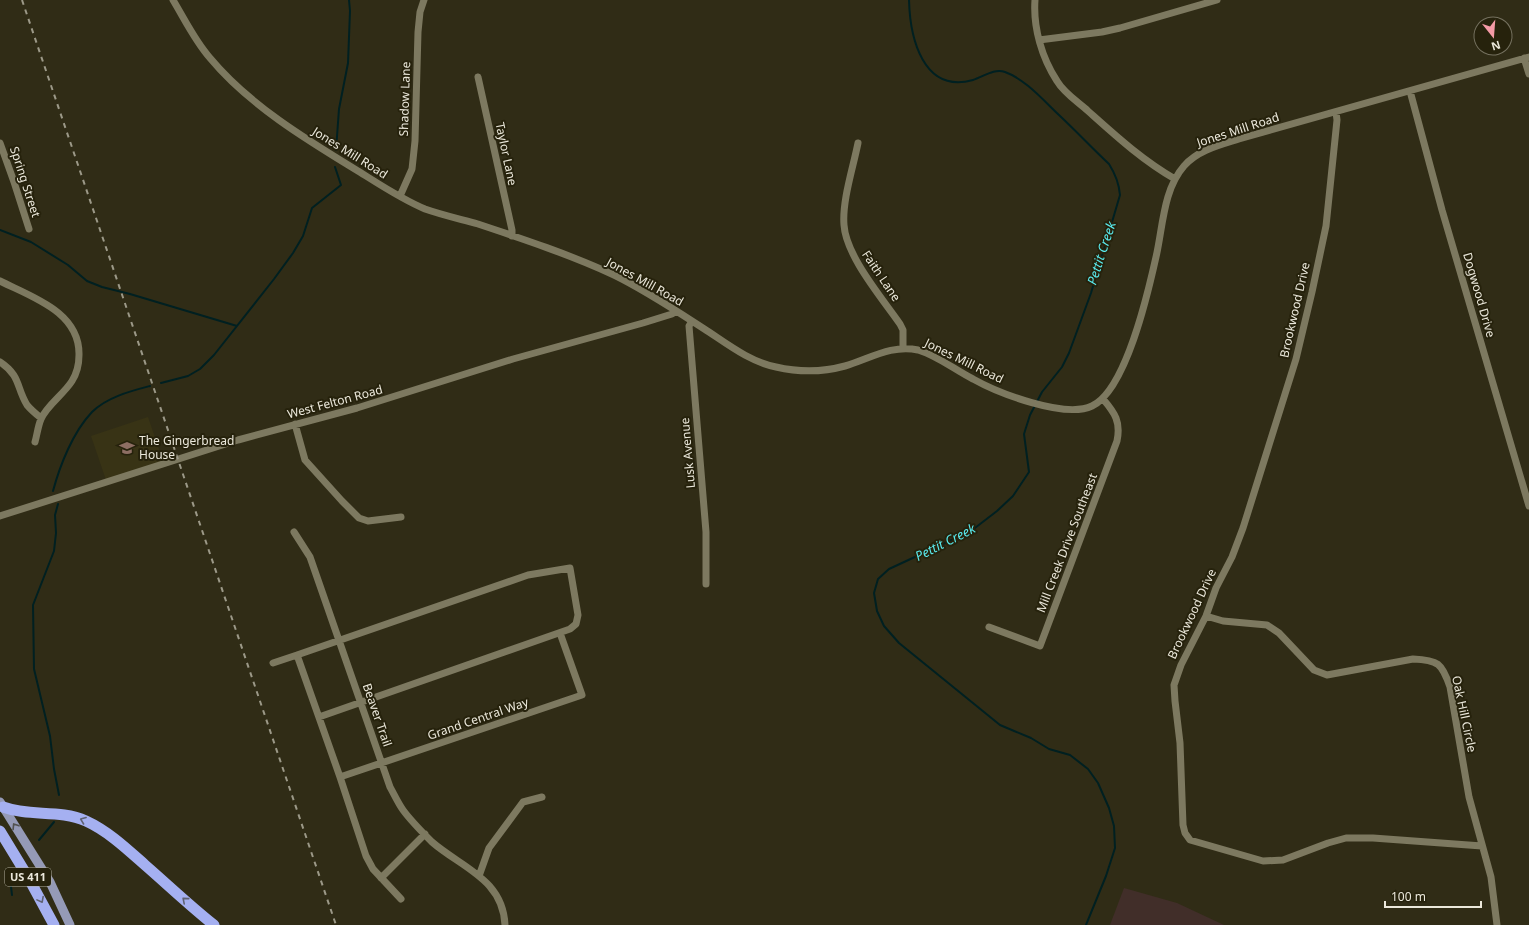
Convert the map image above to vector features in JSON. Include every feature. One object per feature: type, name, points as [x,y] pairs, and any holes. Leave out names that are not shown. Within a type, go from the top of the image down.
[{"type":"highway","points":[[1,804],[22,812],[43,812],[67,815],[86,821],[98,827],[134,855],[214,925]]},
{"type":"highway","name":"US 411","points":[[0,831],[28,877],[54,925]]},
{"type":"main road","points":[[1,804],[50,882],[70,925]]},
{"type":"street","name":"Jones Mill Road","points":[[173,0],[204,50],[221,71],[272,114],[320,148],[400,196],[425,209],[512,236],[574,259],[641,289],[753,360],[774,367],[793,370],[815,370],[835,368],[885,352],[903,348],[917,350],[928,354],[986,386],[1024,400],[1055,408],[1070,410],[1083,410],[1095,405],[1103,399],[1117,379],[1133,339],[1154,265],[1167,200],[1175,179],[1188,161],[1196,155],[1239,139],[1527,57]]},
{"type":"street","name":"Shadow Lane","points":[[400,196],[412,169],[413,162],[418,32],[420,12],[424,0]]},
{"type":"street","points":[[1035,0],[1034,18],[1040,40],[1049,68],[1058,83],[1132,150],[1155,167],[1175,179]]},
{"type":"street","points":[[1040,40],[1102,32],[1120,28],[1217,0]]},
{"type":"street","points":[[1527,57],[1529,74]]},
{"type":"street","name":"Taylor Lane","points":[[478,77],[512,230],[512,236]]},
{"type":"street","name":"Dogwood Drive","points":[[1410,91],[1442,210],[1527,493],[1529,506]]},
{"type":"street","name":"Brookwood Drive","points":[[1336,112],[1337,120],[1326,226],[1296,359],[1243,528],[1232,556],[1216,588],[1206,616],[1181,665],[1174,685],[1180,743],[1183,825],[1190,840],[1263,861],[1283,860],[1328,843],[1346,838],[1373,838],[1482,846]]},
{"type":"street","name":"Spring Street","points":[[0,143],[29,229]]},
{"type":"street","name":"Faith Lane","points":[[858,144],[845,207],[844,227],[854,258],[903,330],[903,348]]},
{"type":"street","points":[[0,281],[50,307],[62,315],[70,324],[76,336],[79,352],[79,362],[76,372],[72,381],[41,418],[35,442]]},
{"type":"street","name":"West Felton Road","points":[[0,516],[238,440],[357,408],[513,359],[643,323],[672,314],[676,311]]},
{"type":"street","name":"Lusk Avenue","points":[[692,321],[690,326],[706,532],[706,584]]},
{"type":"street","points":[[0,362],[14,375],[26,403],[31,410],[41,418]]},
{"type":"street","name":"Mill Creek Drive Southeast","points":[[989,627],[1040,646],[1117,441],[1119,431],[1116,418],[1113,411],[1103,399]]},
{"type":"street","points":[[295,424],[305,460],[359,518],[368,521],[402,517]]},
{"type":"street","name":"Beaver Trail","points":[[294,532],[310,557],[390,787],[403,811],[433,842],[490,885],[498,897],[504,914],[505,925]]},
{"type":"street","points":[[273,663],[528,575],[570,568],[578,620],[570,629],[319,717]]},
{"type":"street","name":"Oak Hill Circle","points":[[1206,616],[1223,621],[1267,626],[1279,633],[1314,670],[1327,675],[1413,659],[1427,659],[1439,664],[1450,687],[1469,797],[1491,877],[1497,925]]},
{"type":"street","name":"Grand Central Way","points":[[340,777],[582,695],[560,633]]},
{"type":"street","points":[[297,655],[366,856],[373,869],[401,899]]},
{"type":"street","points":[[479,876],[489,848],[523,802],[542,797]]},
{"type":"street","points":[[381,878],[425,834]]},
{"type":"shaded area","name":"The Gingerbread House","points":[[148,417],[163,461],[106,480],[91,436]]},
{"type":"shaded area","points":[[1124,888],[1177,903],[1224,925],[1110,925]]},
{"type":"waterway","points":[[336,150],[339,109],[348,63],[349,0]]},
{"type":"waterway","name":"Pettit Creek","points":[[909,0],[912,30],[923,60],[931,71],[942,79],[956,82],[973,80],[997,71],[1012,75],[1041,97],[1109,164],[1119,187],[1120,195],[1091,293],[1069,353],[1062,367],[1042,392],[1030,415],[1024,434],[1029,472],[1013,496],[997,511],[971,531],[889,569],[878,579],[874,593],[877,611],[884,626],[899,643],[1000,725],[1031,738],[1049,749],[1070,755],[1088,769],[1098,783],[1109,808],[1114,826],[1115,848],[1106,876],[1086,925]]},
{"type":"waterway","points":[[161,383],[188,376],[200,369],[214,355],[293,253],[303,236],[312,208],[341,185],[335,167]]},
{"type":"waterway","points":[[0,230],[31,242],[68,265],[87,281],[102,287],[237,326]]},
{"type":"waterway","points":[[53,491],[59,470],[68,449],[79,429],[92,412],[112,398],[127,392],[150,386]]},
{"type":"waterway","points":[[58,504],[55,515],[56,533],[54,551],[33,605],[34,669],[50,736],[59,795]]},
{"type":"waterway","points":[[39,840],[54,822]]},
{"type":"waterway","points":[[9,869],[12,895]]},
{"type":"railway","points":[[22,0],[336,925]]},
{"type":"place","name":"The Gingerbread House","points":[[127,448]]}]
